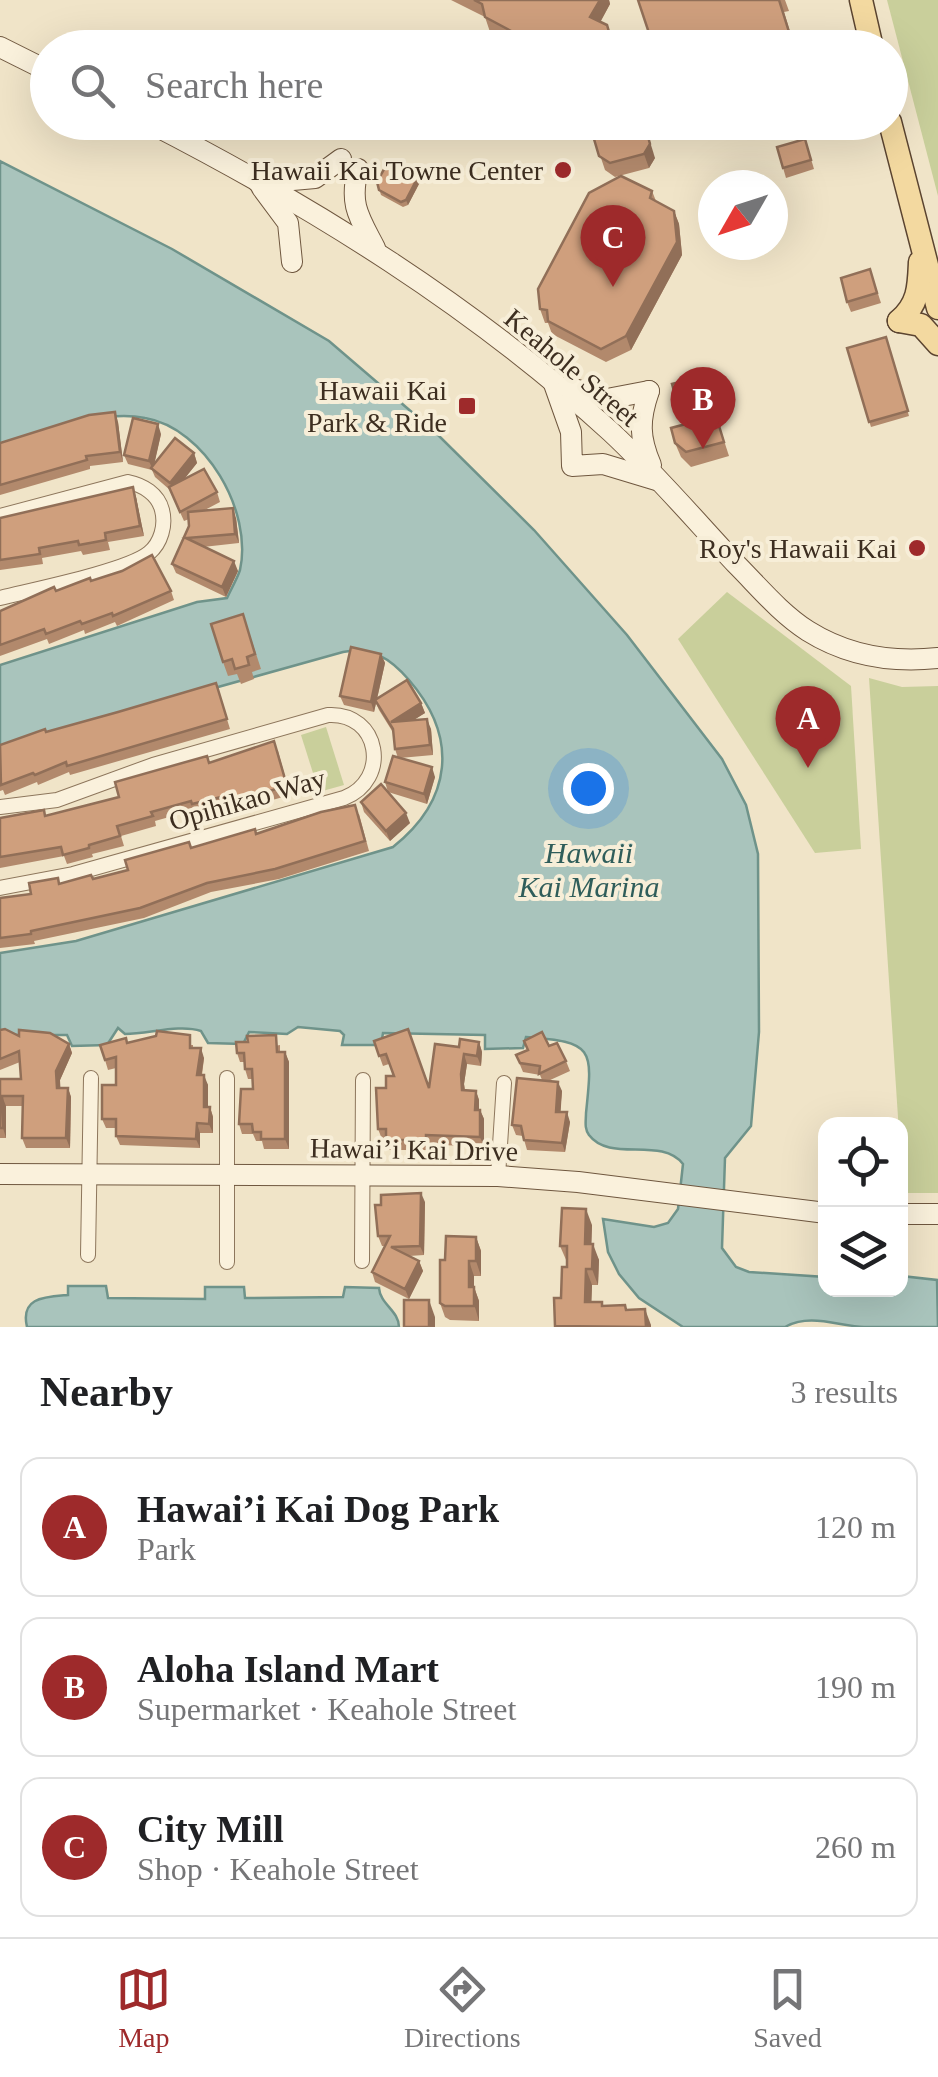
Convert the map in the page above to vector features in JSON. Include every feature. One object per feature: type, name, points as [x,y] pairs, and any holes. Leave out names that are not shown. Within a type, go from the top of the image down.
[{"type":"main road","points":[[861,0],[868,30]]},
{"type":"main road","points":[[0,47],[30,63]]},
{"type":"main road","name":"Keahole Street","points":[[181,140],[376,250],[554,382],[619,440],[769,598],[805,629],[832,644],[876,658],[938,658]]},
{"type":"main road","points":[[895,140],[938,308]]},
{"type":"main road","points":[[258,182],[300,182],[350,164],[354,206],[376,250]]},
{"type":"main road","points":[[258,182],[288,223],[292,262]]},
{"type":"main road","points":[[922,246],[915,301],[912,310],[899,321],[922,325],[938,344]]},
{"type":"main road","points":[[554,382],[606,399],[648,392],[640,416],[640,438],[658,480]]},
{"type":"main road","points":[[554,382],[570,432],[572,466],[603,464],[658,480]]},
{"type":"main road","name":"Hawai’i Kai Drive","points":[[0,1174],[498,1176],[578,1182],[818,1213]]},
{"type":"main road","points":[[908,1214],[938,1214]]},
{"type":"street","points":[[0,516],[128,482],[144,488],[157,500],[164,525],[157,544],[138,560],[0,598]]},
{"type":"street","name":"Opihikao Way","points":[[0,807],[57,800],[153,765],[328,716],[346,716],[362,725],[375,750],[370,778],[344,798],[73,874],[0,888]]},
{"type":"street","points":[[88,1255],[91,1078]]},
{"type":"street","points":[[227,1078],[227,1262]]},
{"type":"street","points":[[362,1261],[363,1080]]},
{"type":"street","points":[[498,1176],[504,1083]]},
{"type":"green space","points":[[887,0],[938,0],[938,196],[908,81],[908,30],[895,30]]},
{"type":"green space","points":[[727,592],[851,686],[861,849],[815,853],[678,639]]},
{"type":"green space","points":[[869,678],[902,687],[938,686],[938,1193],[908,1193],[908,1117],[898,1117]]},
{"type":"green space","points":[[326,727],[344,785],[319,792],[301,735]]},
{"type":"water","name":"Hawaii Kai Marina","points":[[0,161],[172,249],[329,341],[435,432],[534,530],[627,635],[722,759],[746,805],[758,854],[759,1032],[751,1126],[725,1158],[722,1248],[736,1267],[749,1272],[818,1277],[818,1297],[908,1297],[908,1277],[937,1280],[938,1327],[864,1327],[804,1321],[785,1327],[683,1327],[639,1298],[619,1274],[608,1252],[603,1219],[654,1227],[668,1223],[678,1209],[683,1164],[662,1152],[609,1147],[589,1135],[588,1062],[584,1052],[565,1042],[526,1037],[523,1048],[485,1049],[485,1035],[383,1033],[381,1045],[342,1045],[344,1035],[340,1031],[298,1027],[287,1034],[249,1032],[243,1044],[208,1043],[201,1031],[183,1029],[125,1034],[118,1028],[107,1045],[72,1046],[67,1035],[0,1035],[0,953],[76,941],[393,847],[427,809],[442,768],[436,724],[425,702],[395,666],[363,651],[343,652],[0,748],[0,665],[197,602],[227,598],[240,570],[242,547],[239,523],[220,476],[205,455],[167,425],[145,418],[109,417],[71,424],[0,446]]},
{"type":"water","points":[[68,1286],[106,1286],[108,1298],[205,1299],[205,1287],[244,1287],[245,1298],[343,1297],[345,1287],[379,1288],[399,1327],[27,1327],[31,1304],[68,1295]]},
{"type":"building","points":[[474,0],[600,0],[590,17],[607,25],[608,30],[509,30],[485,17],[482,4]]},
{"type":"building","points":[[638,0],[779,0],[788,30],[648,30]]},
{"type":"building","points":[[594,140],[649,140],[644,154],[610,163],[599,156]]},
{"type":"building","points":[[805,140],[811,160],[783,168],[777,147]]},
{"type":"building","points":[[388,162],[418,177],[406,200],[401,202],[379,190],[377,182]]},
{"type":"building","points":[[621,176],[652,191],[650,198],[674,211],[677,242],[626,336],[601,349],[548,321],[547,310],[540,309],[538,289],[589,193]]},
{"type":"building","points":[[870,269],[877,293],[847,302],[841,278]]},
{"type":"building","points":[[886,337],[908,411],[869,422],[847,348]]},
{"type":"building","points":[[712,374],[720,401],[680,412],[672,384]]},
{"type":"building","points":[[115,412],[120,452],[86,456],[87,460],[0,485],[0,443],[89,415]]},
{"type":"building","points":[[716,416],[724,442],[686,452],[675,443],[671,428]]},
{"type":"building","points":[[133,418],[158,424],[149,461],[124,455]]},
{"type":"building","points":[[175,438],[194,453],[170,483],[151,468]]},
{"type":"building","points":[[204,469],[217,492],[180,512],[169,487]]},
{"type":"building","points":[[133,487],[140,526],[105,533],[106,540],[39,548],[40,554],[0,560],[0,518]]},
{"type":"building","points":[[233,508],[235,534],[186,538],[234,561],[222,587],[172,564],[189,526],[188,512]]},
{"type":"building","points":[[152,555],[171,591],[113,616],[112,613],[82,624],[80,621],[46,634],[44,629],[0,645],[0,611],[54,587],[56,591],[122,571]]},
{"type":"building","points":[[243,614],[255,654],[247,657],[249,665],[235,669],[232,659],[223,662],[211,624]]},
{"type":"building","points":[[351,647],[381,654],[371,702],[340,696]]},
{"type":"building","points":[[407,680],[421,703],[391,722],[427,719],[430,745],[395,749],[393,729],[375,700]]},
{"type":"building","points":[[216,683],[227,719],[67,766],[66,762],[1,785],[0,745]]},
{"type":"building","points":[[274,741],[287,786],[227,803],[225,796],[151,812],[153,816],[117,826],[120,836],[63,855],[61,847],[0,857],[0,818],[44,810],[45,816],[119,797],[115,782],[207,756],[209,763]]},
{"type":"building","points":[[393,756],[432,767],[424,794],[385,782]]},
{"type":"building","points":[[381,784],[406,813],[386,831],[361,802]]},
{"type":"building","points":[[355,805],[365,841],[275,869],[207,883],[140,908],[0,938],[0,898],[31,894],[29,883],[58,878],[59,884],[91,875],[93,879],[128,870],[125,860],[189,842],[191,848],[255,829],[256,834]]},
{"type":"building","points":[[408,1029],[429,1088],[435,1044],[459,1047],[460,1039],[479,1042],[477,1056],[464,1054],[461,1074],[462,1090],[476,1091],[480,1137],[426,1135],[426,1140],[386,1140],[386,1129],[378,1129],[376,1088],[386,1088],[386,1076],[394,1076],[386,1054],[379,1056],[374,1041]]},
{"type":"building","points":[[0,1030],[19,1036],[19,1030],[50,1033],[69,1044],[56,1071],[57,1088],[68,1088],[66,1138],[22,1138],[23,1096],[2,1096],[0,1128],[0,1079],[21,1079],[19,1051],[0,1059]]},
{"type":"building","points":[[157,1031],[190,1035],[190,1048],[201,1048],[197,1075],[204,1075],[204,1107],[210,1107],[209,1124],[197,1123],[196,1139],[116,1136],[116,1119],[102,1119],[102,1085],[116,1085],[116,1057],[105,1060],[100,1045],[156,1036]]},
{"type":"building","points":[[542,1032],[549,1046],[557,1043],[566,1061],[539,1074],[540,1066],[520,1063],[516,1055],[528,1050],[524,1041]]},
{"type":"building","points":[[276,1035],[277,1052],[285,1052],[285,1139],[261,1139],[261,1132],[253,1132],[252,1124],[239,1124],[241,1089],[253,1089],[252,1069],[245,1069],[244,1053],[237,1053],[236,1042],[248,1042],[247,1036]]},
{"type":"building","points":[[517,1078],[558,1082],[556,1112],[567,1112],[562,1143],[524,1140],[521,1126],[512,1125]]},
{"type":"building","points":[[421,1193],[420,1246],[391,1247],[419,1261],[405,1289],[372,1272],[390,1236],[378,1236],[375,1205],[381,1205],[381,1195]]},
{"type":"building","points":[[562,1208],[586,1209],[585,1244],[593,1244],[592,1269],[586,1269],[585,1302],[625,1305],[626,1310],[645,1309],[646,1327],[555,1326],[554,1298],[561,1298],[562,1267],[567,1267],[567,1246],[560,1246]]},
{"type":"building","points":[[446,1236],[476,1237],[476,1261],[469,1261],[474,1306],[440,1303],[440,1260],[445,1260]]},
{"type":"building","points":[[404,1300],[429,1300],[429,1327],[404,1327]]},
{"type":"place","name":"Hawaii Kai Towne Center","points":[[563,170]]},
{"type":"place","name":"City Mill","points":[[613,287]]},
{"type":"place","name":"Hawaii Kai Park & Ride","points":[[467,406]]},
{"type":"place","name":"Aloha Island Mart","points":[[703,449]]},
{"type":"place","name":"Roy's Hawaii Kai","points":[[917,548]]},
{"type":"place","name":"Hawai’i Kai Dog Park","points":[[808,768]]}]
